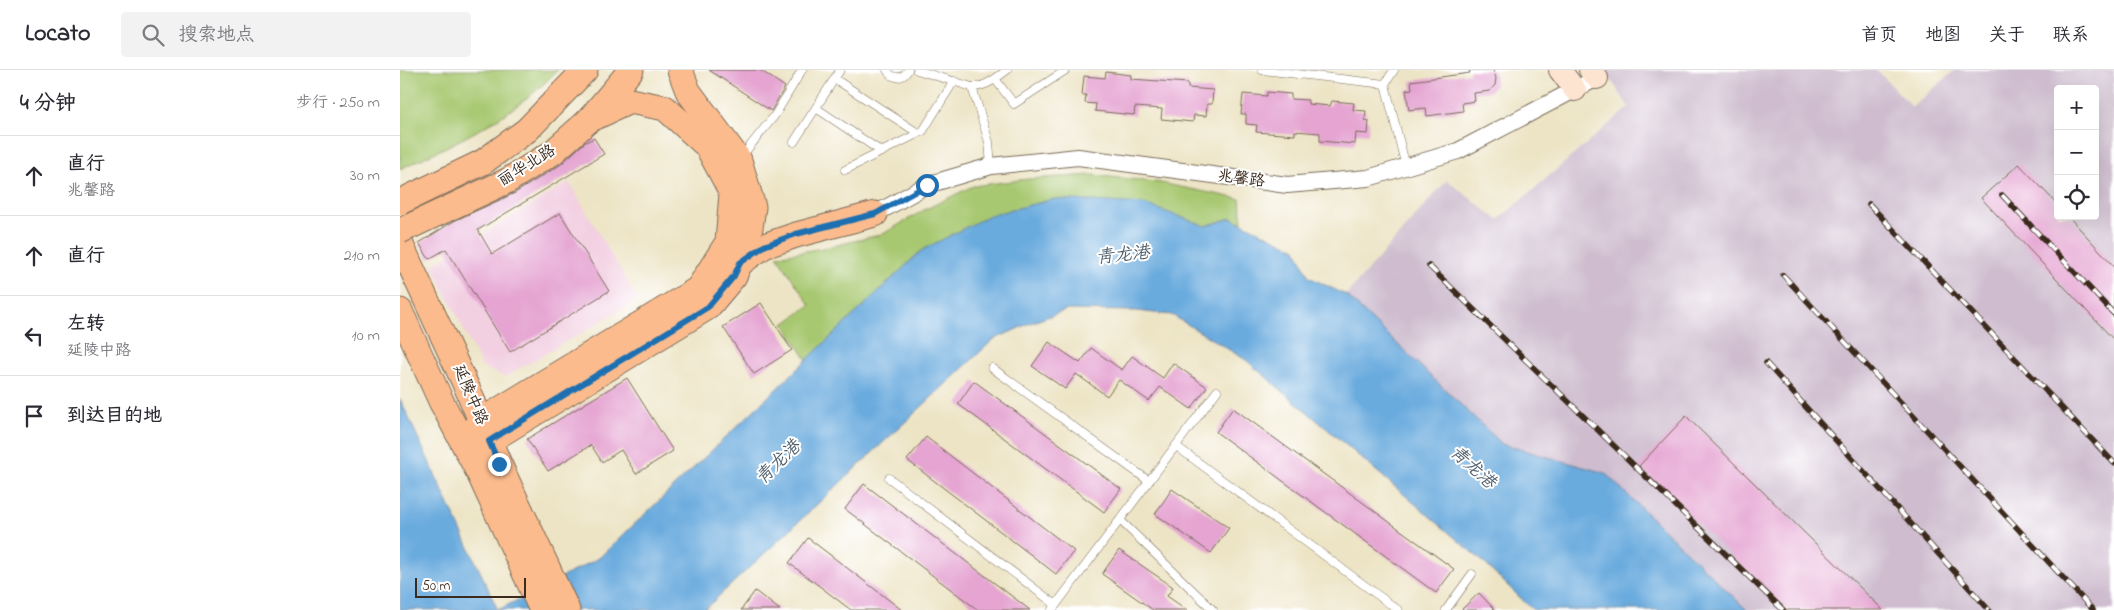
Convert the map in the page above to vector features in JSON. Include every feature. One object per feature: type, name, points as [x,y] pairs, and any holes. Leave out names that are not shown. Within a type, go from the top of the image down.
[{"type":"main road","name":"丽华北路","points":[[400,202],[483,162],[527,130],[585,70]]},
{"type":"main road","name":"丽华北路","points":[[400,231],[507,181],[552,153],[589,120],[631,70]]},
{"type":"main road","points":[[463,440],[485,431],[708,307],[734,276],[747,248],[753,208],[739,160],[688,91],[680,70]]},
{"type":"main road","points":[[1560,70],[1576,90]]},
{"type":"main road","points":[[485,431],[698,289],[728,242],[732,193],[707,146],[665,108],[630,101],[589,120]]},
{"type":"main road","points":[[740,263],[764,246],[796,234],[875,214]]},
{"type":"main road","name":"延陵中路","points":[[400,243],[485,431],[542,591]]},
{"type":"main road","name":"延陵中路","points":[[400,311],[441,401],[542,591]]},
{"type":"main road","points":[[542,591],[567,610]]},
{"type":"street","name":"兆馨路","points":[[875,214],[927,185],[992,166],[1078,157],[1287,185],[1368,178],[1458,152],[1576,90],[1593,74]]},
{"type":"lane","points":[[739,160],[775,115],[802,70]]},
{"type":"lane","points":[[794,142],[840,70]]},
{"type":"lane","points":[[887,70],[892,76],[899,78],[906,74],[908,70]]},
{"type":"lane","points":[[917,70],[972,87],[980,87],[1008,70]]},
{"type":"lane","points":[[995,79],[1014,104],[1066,70]]},
{"type":"lane","points":[[1262,70],[1385,84]]},
{"type":"lane","points":[[1394,70],[1385,84],[1406,167]]},
{"type":"lane","points":[[835,79],[918,133]]},
{"type":"lane","points":[[845,170],[924,131],[954,81]]},
{"type":"lane","points":[[972,87],[990,142],[992,166]]},
{"type":"lane","points":[[816,108],[882,152]]},
{"type":"lane","points":[[992,368],[1149,482]]},
{"type":"lane","points":[[889,478],[1054,607],[1217,391]]},
{"type":"lane","points":[[1176,446],[1398,610]]},
{"type":"lane","points":[[1120,520],[1213,610]]},
{"type":"lane","points":[[1446,610],[1472,574]]},
{"type":"shaded area","points":[[1604,70],[1877,70],[1912,107],[1955,70],[2114,70],[2114,610],[1622,610],[1502,444],[1346,295],[1447,180],[1498,220],[1629,107]]},
{"type":"shaded area","points":[[569,182],[638,300],[505,377],[482,367],[432,265]]},
{"type":"green space","points":[[400,70],[558,70],[522,102],[484,127],[400,169]]},
{"type":"green space","points":[[1092,175],[1156,182],[1240,199],[1242,223],[1231,218],[1206,226],[1148,206],[922,250],[807,360],[784,324],[810,305],[777,256],[829,247],[883,234],[924,210],[973,186],[1028,179]]},
{"type":"water","name":"青龙港","points":[[1054,199],[1144,204],[1206,226],[1231,218],[1296,249],[1309,277],[1346,295],[1502,444],[1605,473],[1747,610],[1533,610],[1481,560],[1246,360],[1172,315],[1137,311],[1067,310],[1030,323],[993,340],[704,610],[498,610],[599,558],[922,250],[990,215]]},
{"type":"water","points":[[400,399],[498,610],[400,610]]},
{"type":"building","points":[[709,70],[760,70],[785,87],[771,111]]},
{"type":"building","points":[[1469,70],[1493,70],[1496,78],[1495,85],[1490,91],[1474,93],[1475,101],[1462,103],[1463,111],[1427,116],[1426,108],[1409,110],[1406,90],[1412,89],[1411,81],[1470,73]]},
{"type":"building","points":[[1106,72],[1131,75],[1131,79],[1188,83],[1188,88],[1213,90],[1212,104],[1207,104],[1206,116],[1194,115],[1193,122],[1161,119],[1162,109],[1135,107],[1134,115],[1095,111],[1096,104],[1085,103],[1086,95],[1082,95],[1084,76],[1105,78]]},
{"type":"building","points":[[1267,92],[1291,94],[1291,99],[1308,100],[1308,104],[1330,106],[1332,101],[1354,103],[1353,110],[1366,111],[1365,120],[1369,121],[1368,134],[1356,133],[1355,144],[1320,141],[1320,133],[1295,131],[1295,135],[1256,132],[1257,125],[1246,124],[1246,114],[1241,114],[1243,94],[1267,96]]},
{"type":"building","points":[[594,138],[604,154],[478,230],[492,254],[560,213],[609,291],[510,352],[446,249],[429,259],[419,243],[454,221],[515,193],[560,165],[584,143]]},
{"type":"building","points":[[2019,164],[2054,201],[2054,220],[2072,220],[2114,266],[2114,340],[1981,198]]},
{"type":"building","points":[[761,303],[792,350],[754,374],[723,327]]},
{"type":"building","points":[[1049,342],[1080,363],[1091,348],[1122,370],[1132,356],[1163,378],[1173,363],[1207,387],[1191,409],[1160,387],[1149,401],[1119,380],[1107,396],[1076,374],[1065,389],[1032,366]]},
{"type":"building","points":[[627,378],[673,451],[636,474],[621,450],[602,462],[591,445],[548,471],[527,439]]},
{"type":"building","points":[[974,381],[1121,489],[1104,512],[958,404]]},
{"type":"building","points":[[1233,408],[1454,569],[1436,593],[1216,432]]},
{"type":"building","points":[[1686,416],[1883,610],[1787,610],[1639,466]]},
{"type":"building","points":[[926,437],[1074,551],[1056,574],[907,460]]},
{"type":"building","points":[[864,484],[1030,610],[978,610],[845,509]]},
{"type":"building","points":[[1172,489],[1229,528],[1211,553],[1155,514]]},
{"type":"building","points":[[808,538],[902,610],[851,610],[789,563]]},
{"type":"building","points":[[1119,550],[1173,587],[1167,596],[1187,610],[1153,610],[1102,574]]},
{"type":"building","points":[[755,591],[780,610],[741,610]]},
{"type":"building","points":[[1479,593],[1495,610],[1461,610]]},
{"type":"railway","points":[[2002,195],[2114,314]]},
{"type":"railway","points":[[1869,204],[2114,463]]},
{"type":"railway","points":[[1429,266],[1783,610]]},
{"type":"railway","points":[[1783,275],[2093,610]]},
{"type":"railway","points":[[1766,363],[1989,610]]},
{"type":"route","points":[[499,464],[489,441],[708,307],[734,276],[740,263],[764,246],[796,234],[875,214],[927,185]]}]
